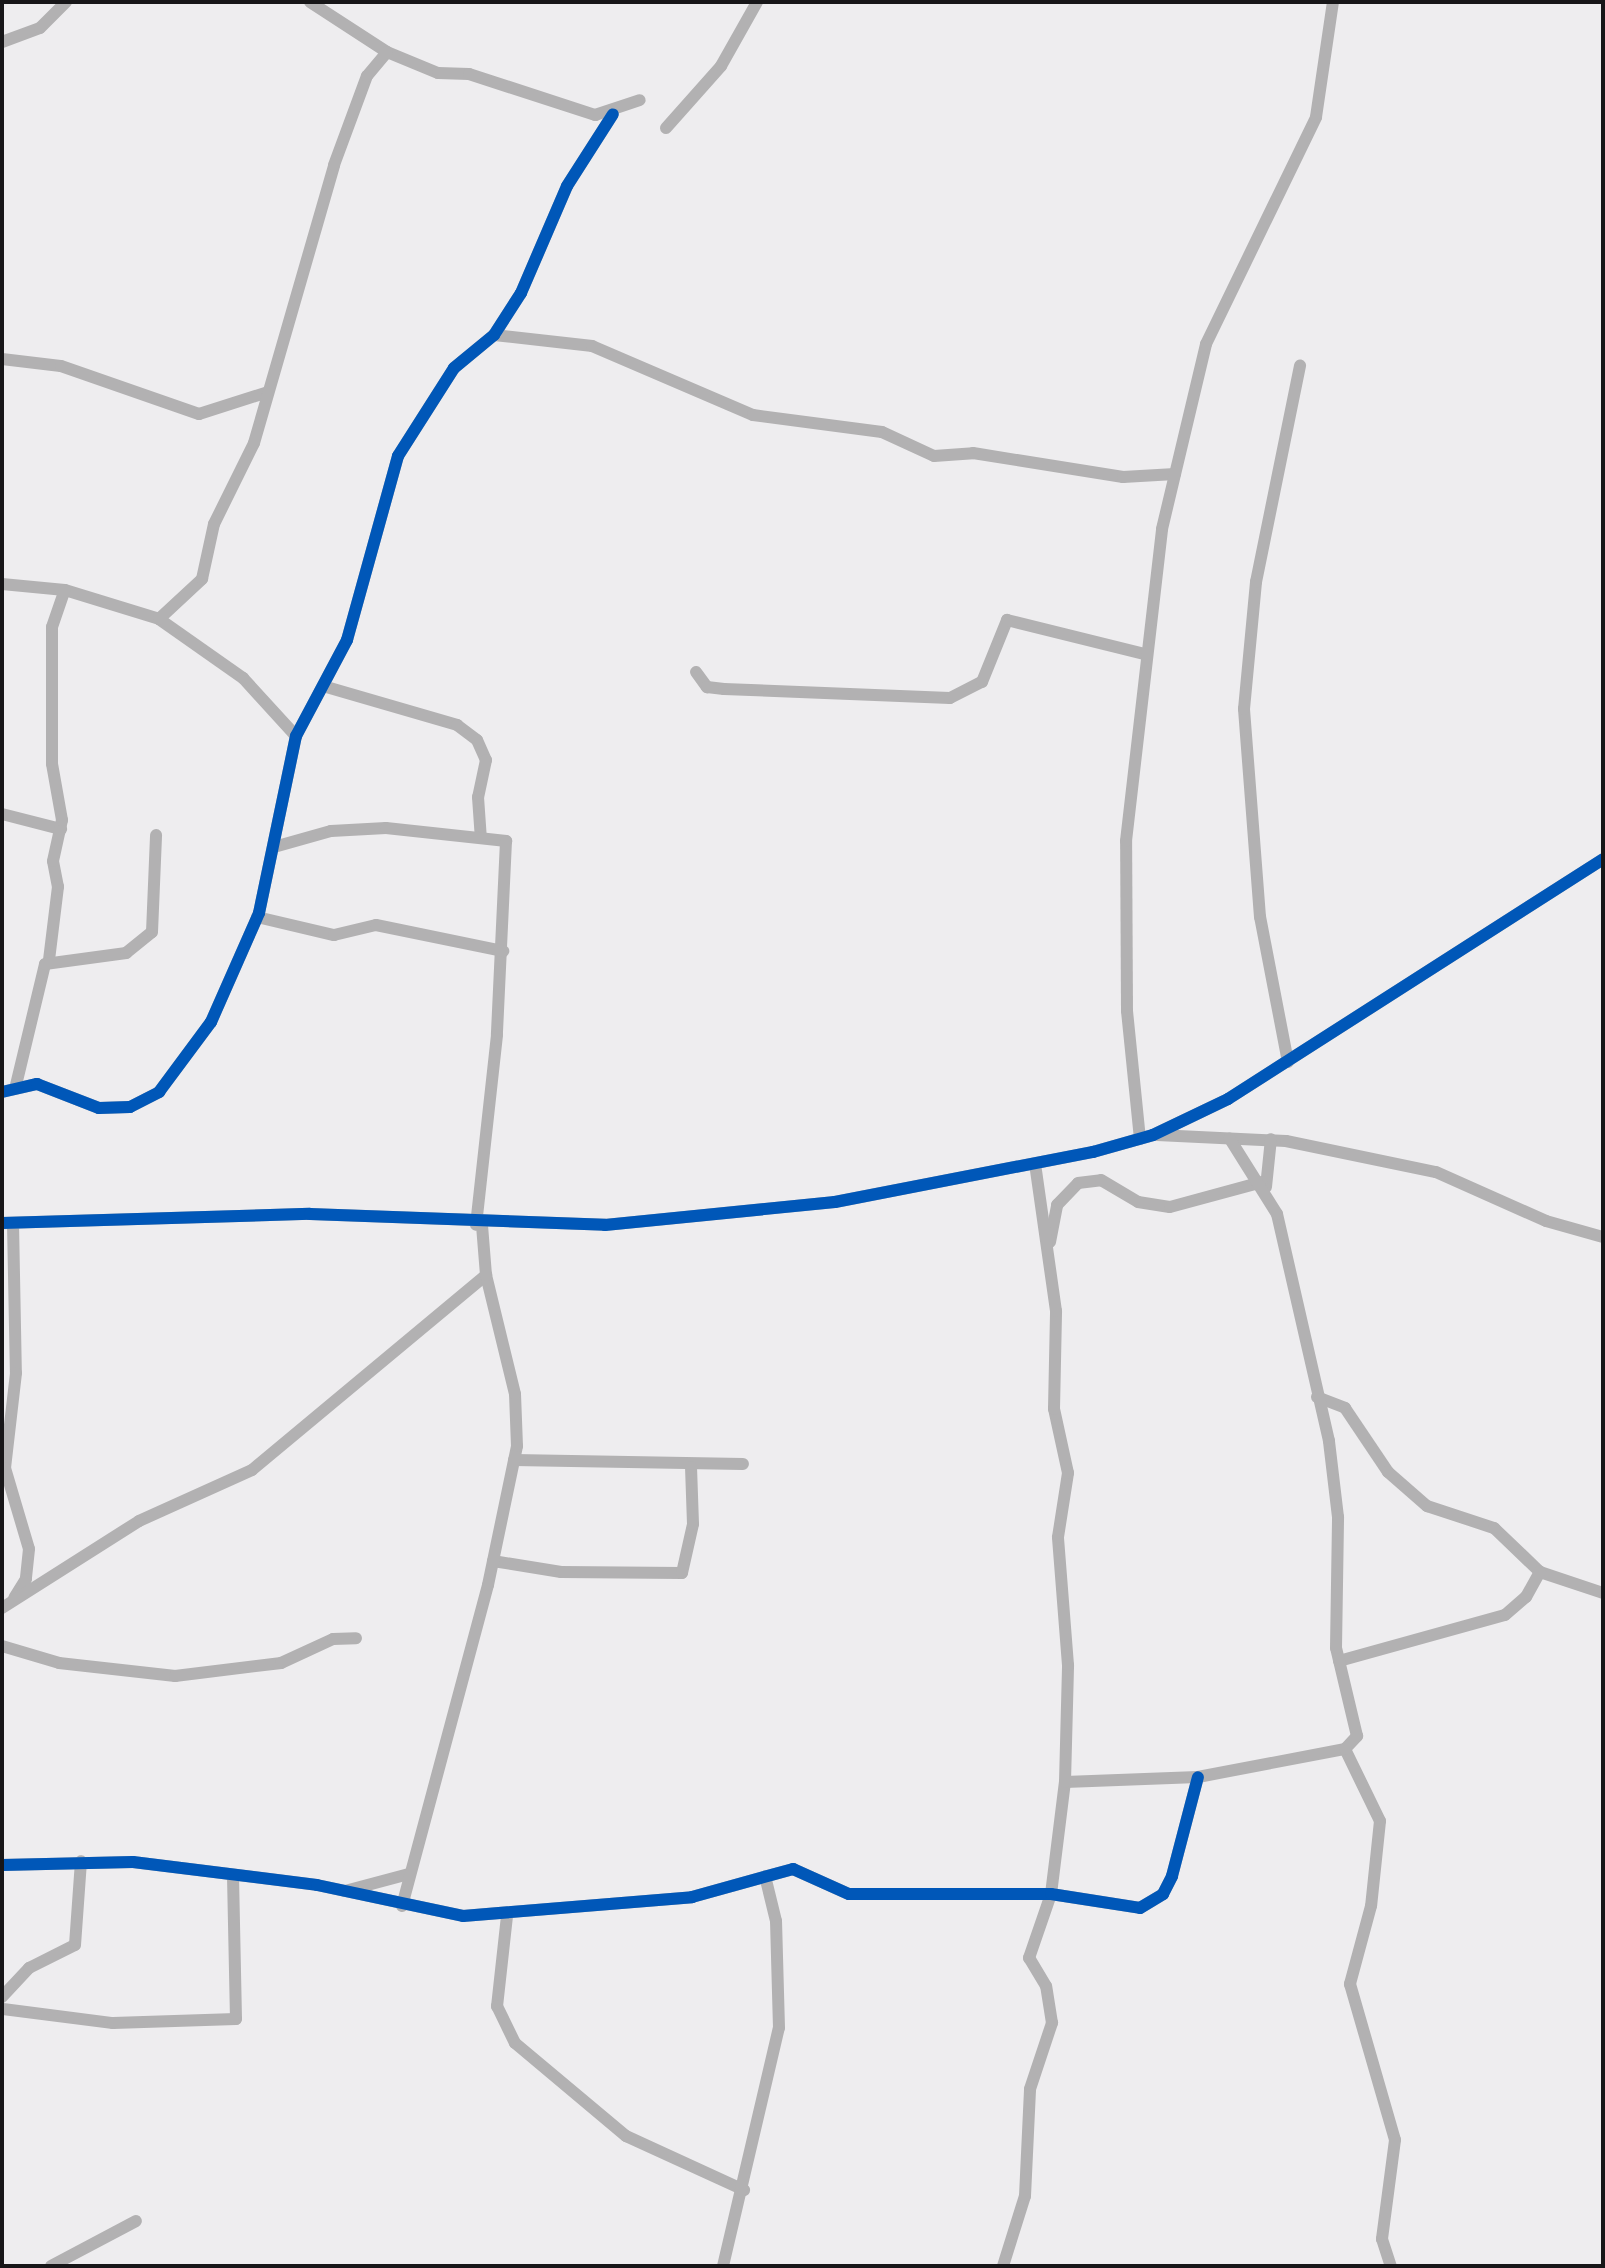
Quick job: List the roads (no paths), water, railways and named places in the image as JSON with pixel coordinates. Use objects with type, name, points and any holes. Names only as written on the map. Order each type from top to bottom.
[{"type":"street","points":[[2,42],[40,28],[66,2]]},
{"type":"street","points":[[310,2],[387,52],[438,73],[462,73],[595,115],[613,114],[640,100]]},
{"type":"street","points":[[666,128],[721,66],[757,2]]},
{"type":"street","points":[[1140,1139],[1124,931],[1144,654],[1175,474],[1206,344],[1316,117],[1333,2]]},
{"type":"street","points":[[159,619],[202,579],[214,524],[242,475],[334,165],[367,76],[387,52]]},
{"type":"street","points":[[2,1092],[16,1085],[48,1086],[109,1110],[159,1092],[221,1005],[257,917],[296,736],[347,640],[410,430],[454,368],[494,335],[526,284],[567,186],[613,114]]},
{"type":"street","points":[[494,335],[592,346],[753,415],[882,432],[934,456],[973,453],[1123,477],[1175,474]]},
{"type":"street","points":[[2,359],[61,366],[199,414],[268,392]]},
{"type":"street","points":[[1288,1062],[1260,917],[1244,709],[1256,582],[1300,365]]},
{"type":"street","points":[[2,584],[65,590],[159,619],[243,678],[296,736]]},
{"type":"street","points":[[16,1085],[37,979],[49,960],[61,829],[52,666],[54,618],[65,590]]},
{"type":"street","points":[[696,672],[707,687],[724,689],[950,698],[982,682],[1007,620],[1144,654]]},
{"type":"street","points":[[323,686],[457,725],[477,740],[486,760],[478,797],[481,836]]},
{"type":"street","points":[[2,814],[61,829]]},
{"type":"street","points":[[274,847],[338,831],[481,836],[507,844],[503,951],[479,1225],[486,1275],[515,1394],[514,1460],[493,1561],[402,1906]]},
{"type":"street","points":[[49,960],[114,955],[144,943],[155,921],[156,835]]},
{"type":"street","points":[[6,1606],[26,1579],[29,1549],[5,1468],[16,1373],[8,1223],[310,1214],[479,1225],[746,1215],[1035,1164],[1153,1135],[1288,1062],[1603,859]]},
{"type":"street","points":[[257,917],[334,935],[376,925],[503,951]]},
{"type":"street","points":[[1153,1135],[1271,1139],[1449,1175],[1546,1221],[1603,1237]]},
{"type":"street","points":[[1065,1782],[1198,1777],[1345,1749],[1357,1736],[1339,1661],[1338,1517],[1317,1397],[1264,1185],[1230,1139]]},
{"type":"street","points":[[1264,1185],[1271,1139]]},
{"type":"street","points":[[1003,2266],[1025,2196],[1030,2089],[1052,2023],[1046,1986],[1029,1958],[1051,1894],[1065,1782],[1068,1665],[1058,1537],[1068,1473],[1054,1409],[1057,1330],[1049,1245],[1035,1164]]},
{"type":"street","points":[[1049,1245],[1057,1205],[1078,1183],[1101,1180],[1138,1202],[1170,1207],[1264,1185]]},
{"type":"street","points":[[6,1606],[139,1521],[252,1470],[486,1275]]},
{"type":"street","points":[[1317,1397],[1345,1408],[1388,1472],[1427,1506],[1494,1528],[1540,1572],[1603,1593]]},
{"type":"street","points":[[514,1460],[691,1467],[743,1464]]},
{"type":"street","points":[[493,1561],[561,1572],[682,1573],[693,1524],[691,1467]]},
{"type":"street","points":[[1339,1661],[1505,1615],[1526,1597],[1540,1572]]},
{"type":"street","points":[[2,1646],[59,1663],[175,1676],[255,1669],[333,1639],[356,1638]]},
{"type":"street","points":[[1345,1749],[1380,1821],[1371,1906],[1350,1984],[1395,2140],[1382,2239],[1391,2266]]},
{"type":"street","points":[[2,1865],[81,1861],[233,1876],[345,1891],[402,1906],[507,1916],[692,1897],[802,1869],[864,1895],[1051,1894],[1152,1905],[1183,1850],[1198,1777]]},
{"type":"street","points":[[81,1861],[75,1945],[29,1968],[3,2003],[113,2023],[236,2019],[233,1876]]},
{"type":"street","points":[[345,1891],[409,1874]]},
{"type":"street","points":[[723,2266],[744,2190],[779,2028],[776,1921],[765,1876]]},
{"type":"street","points":[[507,1916],[497,2006],[515,2043],[626,2136],[744,2190]]},
{"type":"street","points":[[51,2266],[136,2221]]}]
